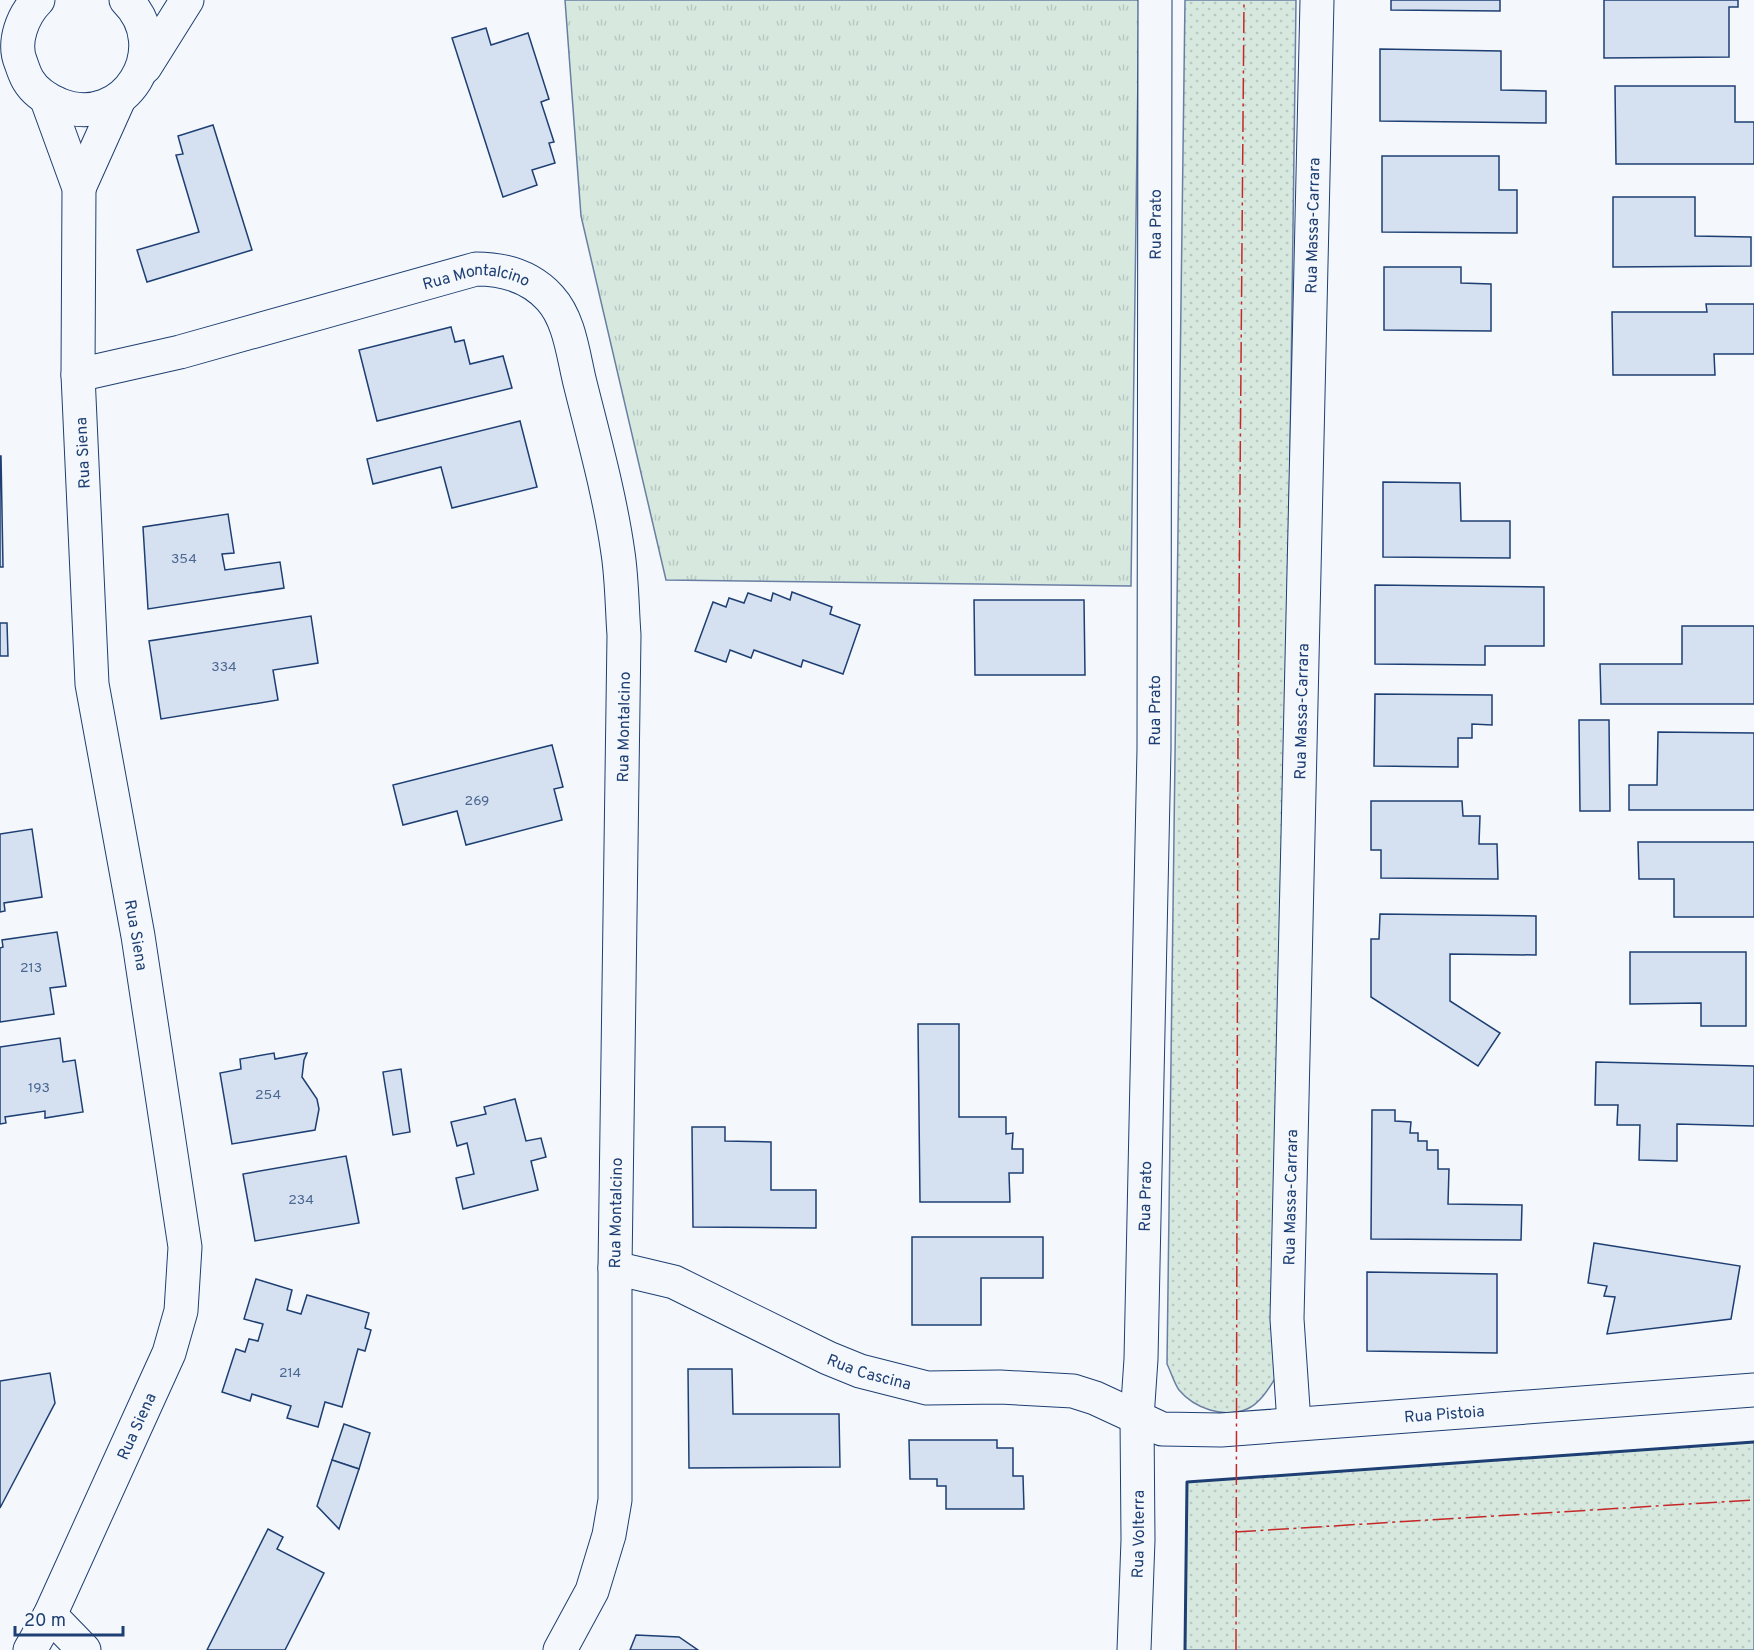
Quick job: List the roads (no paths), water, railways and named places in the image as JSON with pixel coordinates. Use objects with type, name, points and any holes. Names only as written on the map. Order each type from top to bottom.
[{"type":"street","points":[[9,37],[38,0]]},
{"type":"street","points":[[126,0],[135,9],[146,33],[146,58],[128,90]]},
{"type":"street","points":[[25,89],[71,109],[96,109],[128,90],[187,0]]},
{"type":"street","name":"Rua Prato","points":[[1137,1418],[1141,1359],[1154,749],[1155,0]]},
{"type":"street","name":"Rua Massa-Carrara","points":[[1294,1423],[1287,1319],[1317,0]]},
{"type":"street","name":"Rua Siena","points":[[9,37],[19,59],[25,89],[79,188]]},
{"type":"street","name":"Rua Siena","points":[[30,1650],[50,1615],[169,1353],[181,1311],[185,1247],[138,936],[92,684],[78,375],[79,188],[128,90]]},
{"type":"street","name":"Rua Montalcino","points":[[78,375],[180,352],[476,269],[511,272],[529,281],[550,297],[563,316],[597,449],[618,553],[624,635],[615,1268],[615,1500],[609,1534],[592,1591],[560,1650]]},
{"type":"street","name":"Rua Cascina","points":[[615,1268],[674,1282],[828,1358],[860,1371],[927,1388],[1000,1387],[1073,1391],[1095,1398],[1137,1418]]},
{"type":"street","name":"Rua Pistoia","points":[[1137,1418],[1162,1429],[1221,1430],[1754,1390]]},
{"type":"street","name":"Rua Volterra","points":[[1134,1650],[1138,1540],[1137,1418]]},
{"type":"street","points":[[50,1615],[84,1650]]}]
